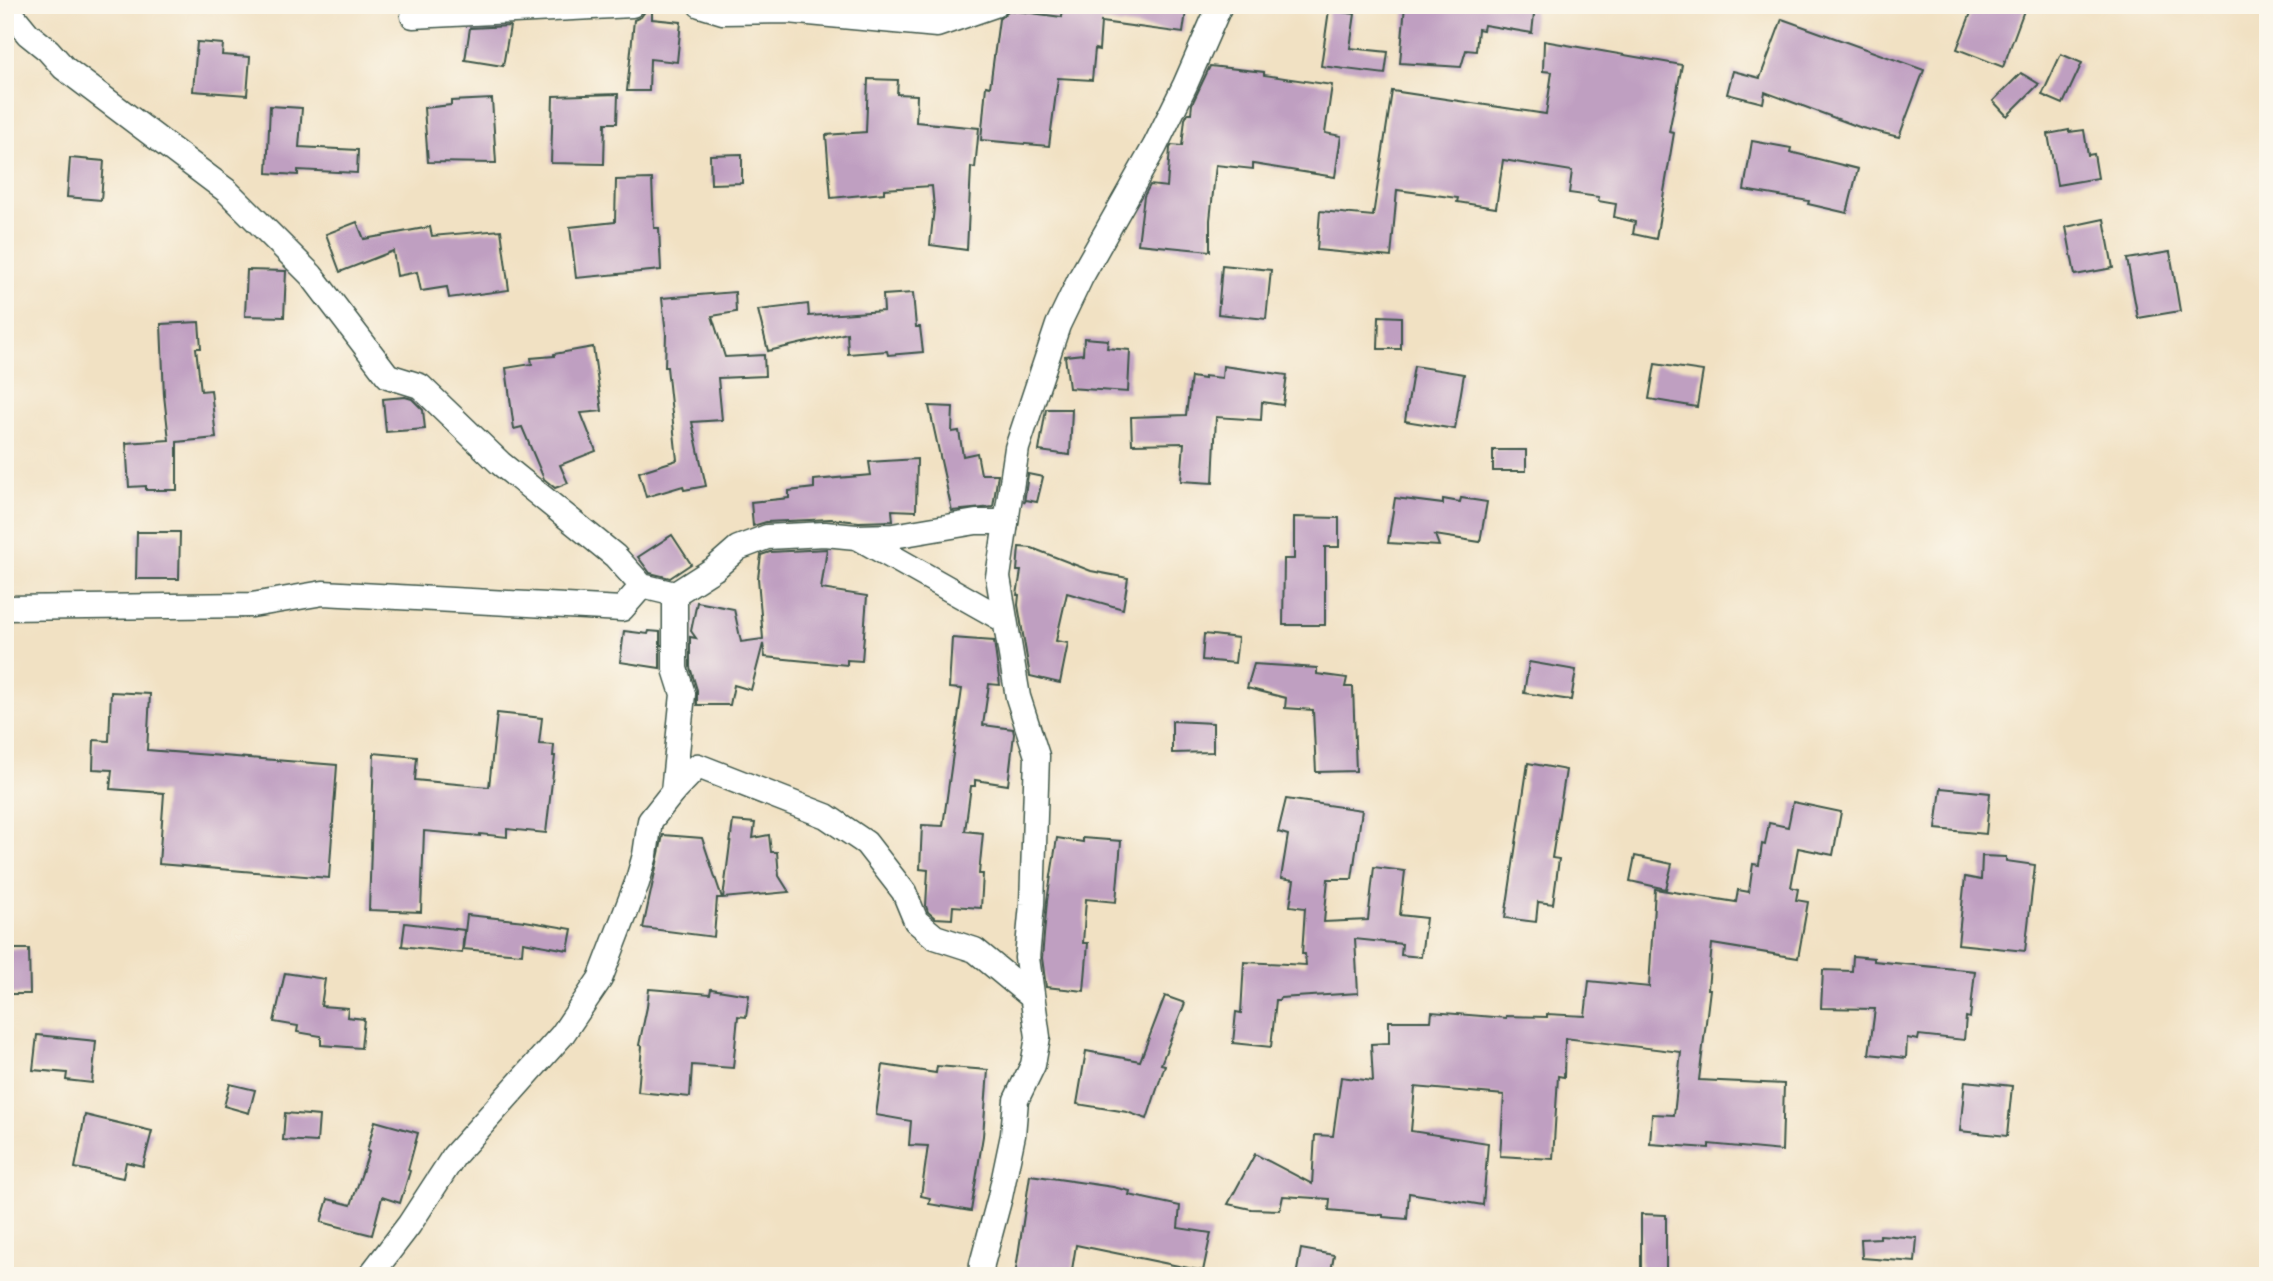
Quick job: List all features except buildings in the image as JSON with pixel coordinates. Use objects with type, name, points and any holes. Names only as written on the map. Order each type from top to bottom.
[{"type":"street","points":[[413,16],[632,5]]},
{"type":"street","points":[[700,5],[723,12],[788,12],[937,25],[995,5]]},
{"type":"street","points":[[981,1276],[1010,1148],[1016,1100],[1033,1065],[1038,1037],[1027,958],[1032,904],[1037,756],[1018,697],[998,576],[1017,449],[1058,325],[1081,277],[1155,146],[1220,5]]},
{"type":"street","points":[[5,6],[28,34],[48,50],[64,68],[227,191],[311,275],[388,376],[420,386],[500,463],[615,556],[642,586],[675,594],[714,569],[738,548],[767,537],[825,534],[893,536],[976,522],[1006,522]]},
{"type":"street","points":[[856,537],[1004,620]]},
{"type":"street","points":[[5,608],[252,605],[323,593],[622,609],[642,586]]},
{"type":"street","points":[[675,594],[675,669],[698,766]]},
{"type":"street","points":[[673,792],[683,694]]},
{"type":"street","points":[[698,766],[826,816],[866,843],[904,892],[916,921],[935,937],[975,950],[1032,997]]},
{"type":"street","points":[[370,1276],[409,1225],[454,1156],[562,1035],[600,979],[637,883],[650,821],[698,766]]}]
